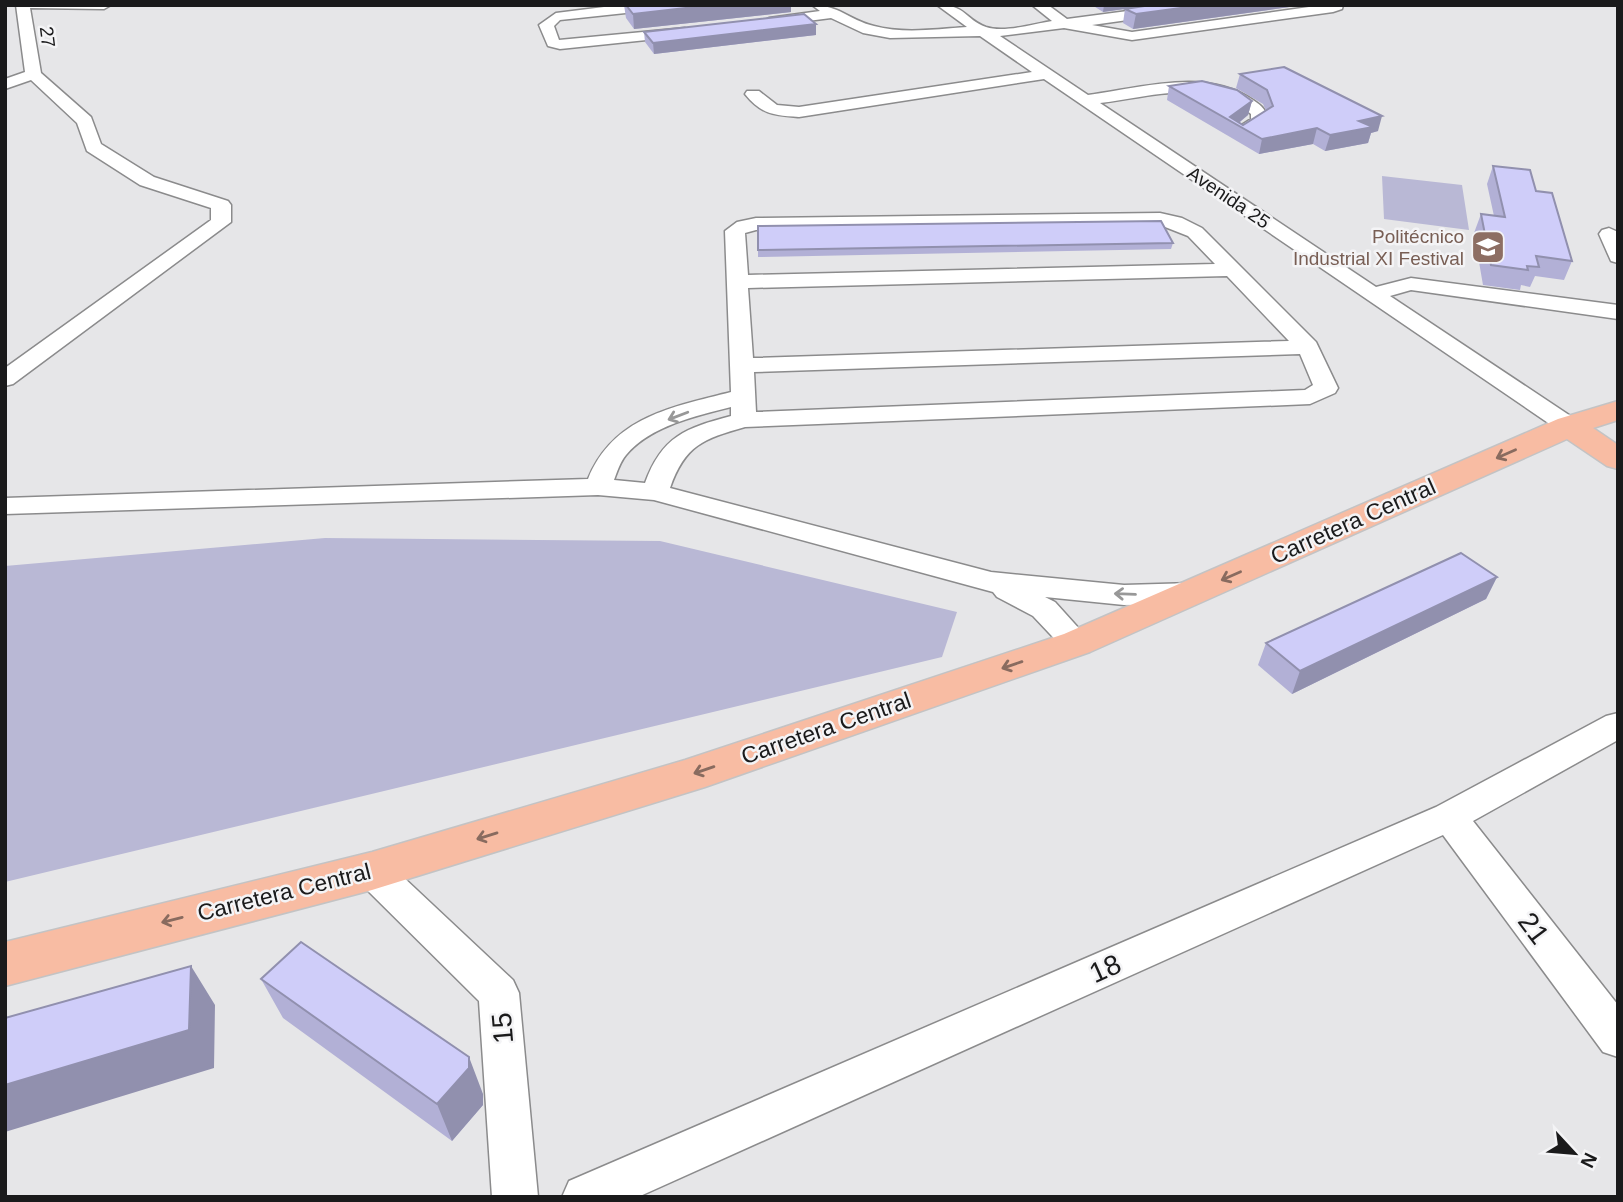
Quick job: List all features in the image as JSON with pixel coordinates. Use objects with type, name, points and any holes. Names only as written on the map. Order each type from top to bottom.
[{"type":"main road","name":"Carretera Central","points":[[5,964],[372,871],[690,775],[1077,643],[1569,426],[1618,410]]},
{"type":"main road","name":"Avenida 25","points":[[1569,426],[1618,459]]},
{"type":"street","points":[[5,18],[27,8],[104,5]]},
{"type":"street","points":[[663,5],[567,15],[556,17],[546,25],[553,43],[560,45],[695,31]]},
{"type":"street","name":"Avenida 25","points":[[944,5],[1569,426]]},
{"type":"street","points":[[1039,5],[1064,24],[1132,36],[1333,8],[1337,6],[1335,5]]},
{"type":"street","points":[[748,25],[825,9],[871,31],[894,36],[981,30],[1005,32],[1206,5]]},
{"type":"street","name":"27","points":[[27,8],[33,74]]},
{"type":"street","points":[[5,85],[33,74],[85,121],[93,148],[147,181],[221,205],[220,222],[5,379]]},
{"type":"street","points":[[753,94],[772,110],[799,112],[1047,74]]},
{"type":"street","points":[[1085,100],[1209,87],[1227,92],[1251,105],[1259,113],[1259,121],[1238,133]]},
{"type":"street","points":[[598,487],[613,453],[630,437],[698,408],[744,408],[1310,397],[1326,388],[1308,347],[1195,232],[1175,222],[1160,219],[756,224],[744,226],[735,232],[744,408]]},
{"type":"street","points":[[1609,234],[1618,257]]},
{"type":"street","points":[[738,282],[1232,270]]},
{"type":"street","points":[[1373,294],[1411,284],[1618,313]]},
{"type":"street","points":[[742,365],[1308,347]]},
{"type":"street","points":[[655,492],[664,464],[677,445],[744,408]]},
{"type":"street","points":[[5,506],[598,487],[655,492],[991,582],[1124,595],[1193,593]]},
{"type":"street","points":[[991,582],[1044,608],[1077,643]]},
{"type":"street","name":"18","points":[[584,1197],[1450,817],[1615,731]]},
{"type":"street","name":"21","points":[[1450,817],[1618,1038]]},
{"type":"street","name":"15","points":[[372,871],[499,993],[515,1197]]},
{"type":"shaded area","points":[[1382,176],[1462,185],[1469,230],[1384,219]]},
{"type":"shaded area","points":[[325,538],[660,541],[957,612],[942,657],[5,882],[5,566]]},
{"type":"building","points":[[626,5],[712,5],[633,14]]},
{"type":"building","points":[[1151,5],[1203,5],[1136,14],[1125,9]]},
{"type":"building","points":[[804,14],[816,24],[653,43],[644,32]]},
{"type":"building","points":[[1284,67],[1382,116],[1359,121],[1373,127],[1330,135],[1317,128],[1262,139],[1169,86],[1202,81],[1237,90],[1252,101],[1230,117],[1243,125],[1273,106],[1267,90],[1240,74]]},
{"type":"building","points":[[1493,166],[1530,170],[1536,191],[1552,193],[1572,261],[1536,256],[1539,267],[1527,266],[1528,270],[1491,265],[1481,214],[1505,217]]},
{"type":"building","points":[[1161,221],[1173,243],[758,250],[758,226]]},
{"type":"building","points":[[1461,553],[1497,577],[1300,671],[1266,643]]},
{"type":"building","points":[[301,942],[469,1057],[469,1068],[437,1104],[261,979]]},
{"type":"building","points":[[191,966],[189,1030],[5,1085],[5,1018]]},
{"type":"place","name":"Politécnico Industrial XI Festival","points":[[1488,247]]}]
